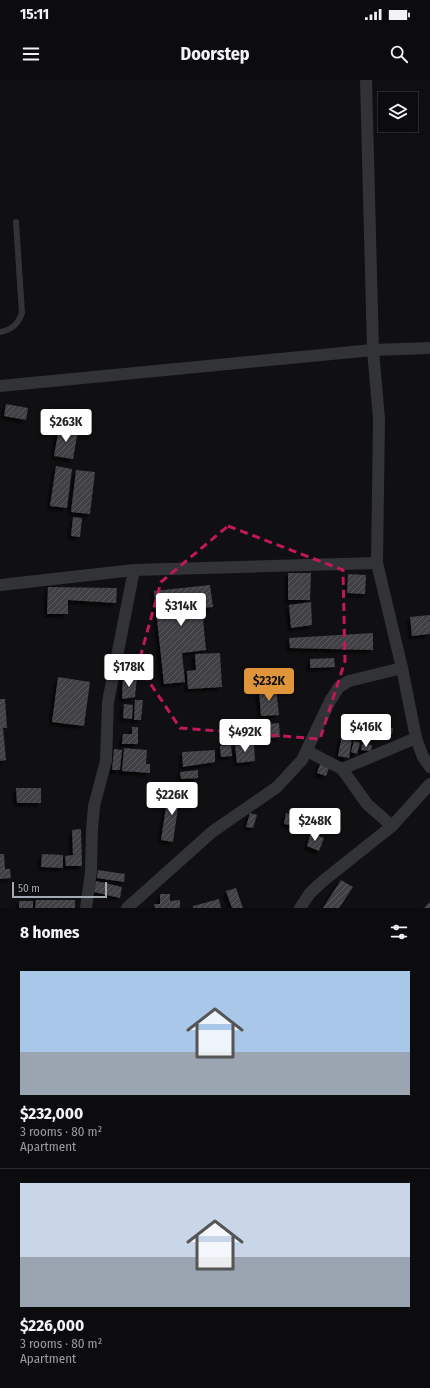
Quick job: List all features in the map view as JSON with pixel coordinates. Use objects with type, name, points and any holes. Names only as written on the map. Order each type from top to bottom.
[{"type":"street","points":[[366,80],[373,350],[379,419],[377,563],[402,668],[416,738],[423,757],[430,767]]},
{"type":"street","points":[[0,386],[373,350],[430,348]]},
{"type":"street","points":[[0,585],[134,570],[377,563]]},
{"type":"street","points":[[86,908],[92,872],[92,829],[94,806],[106,761],[108,702],[134,570]]},
{"type":"street","points":[[127,908],[212,832],[277,787],[302,760],[330,701],[339,687],[349,681],[402,668]]},
{"type":"street","points":[[342,769],[416,738]]},
{"type":"street","points":[[307,751],[342,769],[367,804],[392,826]]},
{"type":"street","points":[[300,908],[310,893],[323,881],[392,826],[430,784]]},
{"type":"lane","points":[[0,332],[11,329],[16,324],[22,313],[16,222]]},
{"type":"highlighted area","points":[[228,526],[343,570],[345,661],[320,739],[180,728],[138,665],[161,582]]},
{"type":"building","points":[[6,404],[28,408],[26,420],[4,416]]},
{"type":"building","points":[[59,428],[78,430],[73,459],[54,456]]},
{"type":"building","points":[[56,466],[72,469],[67,508],[50,506]]},
{"type":"building","points":[[76,470],[95,472],[90,514],[71,512]]},
{"type":"building","points":[[73,517],[82,518],[80,537],[71,536]]},
{"type":"building","points":[[288,573],[311,573],[310,600],[288,600]]},
{"type":"building","points":[[348,574],[366,575],[365,594],[347,593]]},
{"type":"building","points":[[210,585],[213,607],[202,608],[206,650],[182,653],[185,682],[164,684],[154,591]]},
{"type":"building","points":[[48,587],[117,588],[116,603],[68,600],[68,614],[47,614]]},
{"type":"building","points":[[311,602],[312,625],[291,628],[289,605]]},
{"type":"building","points":[[430,615],[430,634],[412,636],[410,617]]},
{"type":"building","points":[[373,633],[373,650],[290,648],[289,638]]},
{"type":"building","points":[[220,653],[222,687],[188,689],[187,671],[196,670],[195,654]]},
{"type":"building","points":[[334,658],[335,667],[310,668],[310,659]]},
{"type":"building","points":[[139,661],[139,671],[122,672],[122,662]]},
{"type":"building","points":[[58,677],[90,682],[84,726],[52,722]]},
{"type":"building","points":[[137,677],[135,697],[122,699],[123,678]]},
{"type":"building","points":[[276,688],[279,715],[261,716],[259,690]]},
{"type":"building","points":[[0,699],[5,699],[7,728],[3,728],[6,760],[0,761]]},
{"type":"building","points":[[135,700],[143,700],[141,720],[134,720]]},
{"type":"building","points":[[124,704],[133,705],[132,719],[123,718]]},
{"type":"building","points":[[279,723],[280,737],[257,739],[256,725]]},
{"type":"building","points":[[132,727],[138,727],[138,744],[122,744],[123,734],[132,734]]},
{"type":"building","points":[[380,727],[393,728],[392,734],[379,733]]},
{"type":"building","points":[[342,736],[352,737],[349,758],[338,756]]},
{"type":"building","points":[[354,741],[360,743],[357,754],[351,752]]},
{"type":"building","points":[[254,744],[255,761],[237,763],[235,745]]},
{"type":"building","points":[[362,744],[372,745],[371,751],[361,750]]},
{"type":"building","points":[[231,745],[232,756],[221,757],[220,746]]},
{"type":"building","points":[[124,748],[147,750],[146,764],[150,764],[150,773],[122,771]]},
{"type":"building","points":[[114,749],[122,750],[120,770],[112,770]]},
{"type":"building","points":[[215,750],[215,762],[183,767],[182,752]]},
{"type":"building","points":[[321,762],[330,765],[326,776],[317,773]]},
{"type":"building","points":[[198,770],[198,778],[181,779],[180,772]]},
{"type":"building","points":[[16,788],[41,788],[41,803],[17,803]]},
{"type":"building","points":[[168,794],[185,796],[183,808],[178,807],[173,842],[161,840]]},
{"type":"building","points":[[250,813],[257,815],[253,828],[246,827]]},
{"type":"building","points":[[286,813],[299,816],[297,826],[284,824]]},
{"type":"building","points":[[81,829],[82,866],[66,866],[65,856],[73,855],[72,830]]},
{"type":"building","points":[[311,833],[324,838],[319,851],[307,846]]},
{"type":"building","points":[[0,854],[4,854],[5,869],[10,869],[11,878],[0,879]]},
{"type":"building","points":[[42,854],[63,855],[63,868],[41,867]]},
{"type":"building","points":[[98,870],[125,874],[124,882],[97,878]]},
{"type":"building","points":[[341,880],[353,887],[339,908],[323,908]]},
{"type":"building","points":[[96,881],[122,887],[120,898],[94,892]]},
{"type":"building","points":[[236,888],[243,908],[232,908],[226,891]]},
{"type":"building","points":[[160,894],[170,894],[170,901],[180,900],[180,908],[155,908],[154,904],[160,904]]},
{"type":"building","points":[[219,899],[221,908],[193,908],[193,906]]},
{"type":"building","points":[[36,900],[75,900],[75,908],[35,908]]},
{"type":"building","points":[[19,901],[33,901],[33,908],[19,908]]},
{"type":"building","points":[[430,902],[430,908],[424,908]]}]
